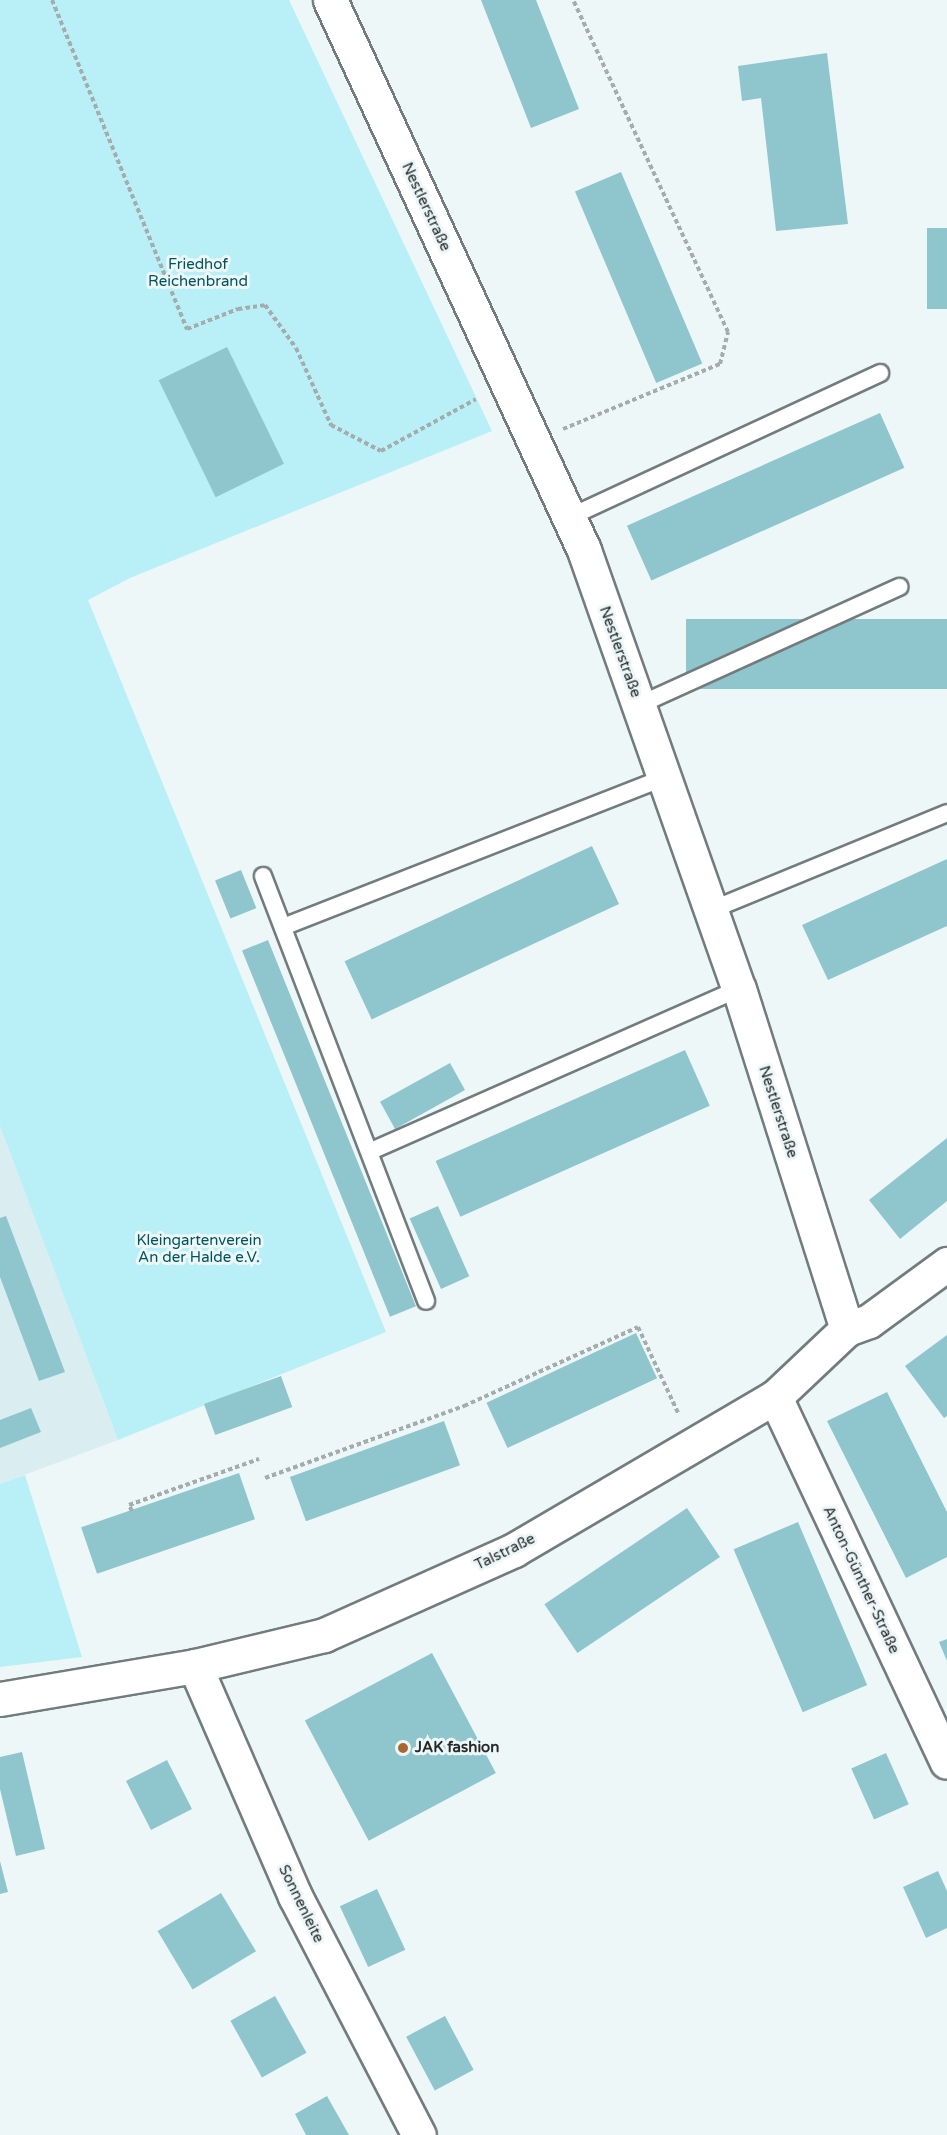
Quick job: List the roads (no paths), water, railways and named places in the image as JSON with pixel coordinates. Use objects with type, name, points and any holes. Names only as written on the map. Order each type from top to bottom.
[{"type":"street","name":"Nestlerstraße","points":[[330,0],[570,517],[666,777],[739,989],[847,1329]]},
{"type":"street","name":"Talstraße","points":[[0,1699],[195,1666],[334,1630],[514,1550],[775,1397],[847,1329],[869,1321],[947,1264]]},
{"type":"street","name":"Anton-Günther-Straße","points":[[775,1397],[947,1762]]},
{"type":"street","name":"Sonnenleite","points":[[195,1666],[295,1896],[419,2135]]},
{"type":"lane","points":[[570,517],[880,373]]},
{"type":"lane","points":[[639,705],[900,587]]},
{"type":"lane","points":[[283,927],[666,777]]},
{"type":"lane","points":[[711,910],[947,813]]},
{"type":"lane","points":[[263,876],[371,1151],[426,1301]]},
{"type":"lane","points":[[371,1151],[739,989]]},
{"type":"place","name":"JAK fashion","points":[[403,1748]]},
{"type":"park label","name":"Friedhof Reichenbrand","points":[[198,272]]},
{"type":"park label","name":"Kleingartenverein An der Halde e.V.","points":[[199,1248]]}]
